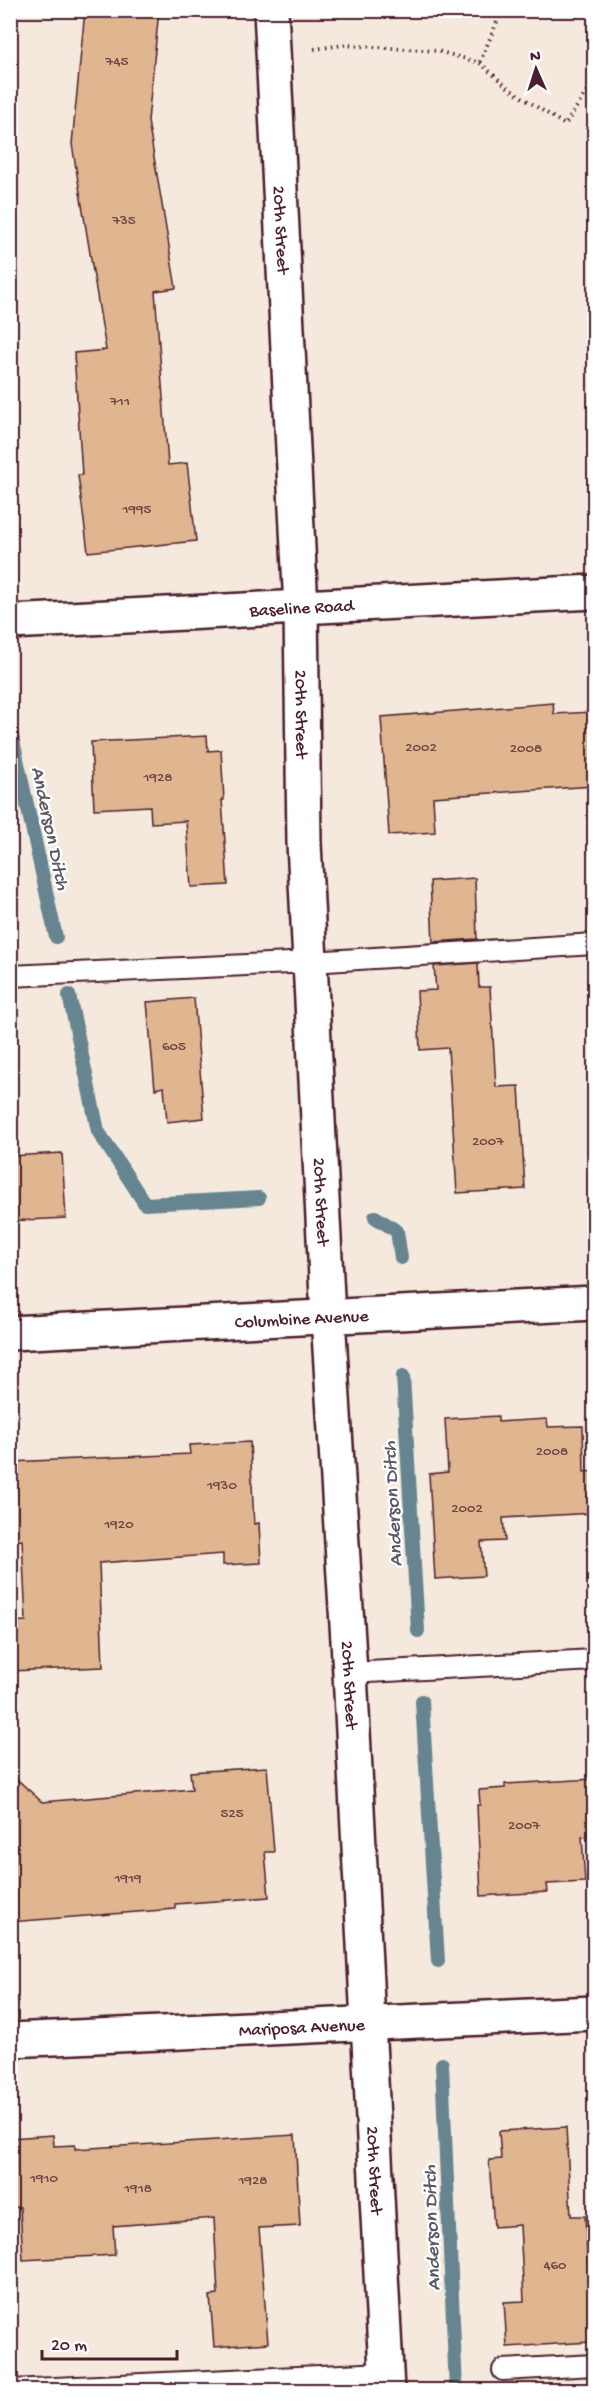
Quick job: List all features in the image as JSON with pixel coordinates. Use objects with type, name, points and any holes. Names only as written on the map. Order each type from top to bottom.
[{"type":"street","name":"20th Street","points":[[271,10],[301,608],[304,843],[327,1317],[350,1673],[386,2382]]},
{"type":"street","name":"Baseline Road","points":[[10,622],[594,592]]},
{"type":"street","name":"Columbine Avenue","points":[[10,1333],[594,1304]]},
{"type":"street","name":"Mariposa Avenue","points":[[10,2040],[594,2013]]},
{"type":"lane","points":[[10,976],[311,962],[594,944]]},
{"type":"lane","points":[[350,1673],[594,1660]]},
{"type":"lane","points":[[503,2370],[594,2365]]},
{"type":"lane","points":[[10,2390],[386,2382]]},
{"type":"path","points":[[480,63],[502,10]]},
{"type":"path","points":[[313,49],[344,45],[438,51],[480,63],[511,90],[565,124],[591,85],[594,87]]},
{"type":"building","points":[[85,10],[159,10],[148,121],[176,288],[155,291],[168,465],[187,463],[196,541],[88,552],[78,475],[82,475],[74,353],[106,350],[72,144]]},
{"type":"building","points":[[553,703],[554,714],[594,712],[594,786],[433,797],[435,832],[389,835],[381,717]]},
{"type":"building","points":[[207,736],[208,751],[221,750],[228,885],[191,887],[186,821],[151,823],[150,806],[94,809],[91,742]]},
{"type":"building","points":[[475,878],[477,939],[433,942],[430,881]]},
{"type":"building","points":[[478,963],[479,987],[490,987],[496,1087],[519,1086],[525,1189],[457,1193],[448,1048],[420,1050],[417,991],[436,990],[434,966]]},
{"type":"building","points":[[194,998],[204,1118],[167,1122],[164,1087],[155,1089],[147,1002]]},
{"type":"building","points":[[62,1153],[66,1218],[10,1221],[10,1156]]},
{"type":"building","points":[[498,1416],[498,1422],[547,1419],[548,1427],[583,1426],[584,1472],[594,1471],[594,1513],[503,1518],[505,1541],[481,1542],[484,1576],[435,1579],[429,1474],[448,1472],[445,1419]]},
{"type":"building","points":[[250,1442],[254,1524],[259,1523],[261,1563],[223,1565],[223,1554],[99,1563],[103,1667],[10,1671],[10,1622],[26,1621],[22,1540],[10,1541],[10,1462],[190,1454],[189,1445]]},
{"type":"building","points":[[267,1767],[274,1852],[265,1852],[269,1897],[175,1904],[175,1909],[10,1922],[10,1773],[42,1802],[192,1789],[190,1772]]},
{"type":"building","points":[[594,1779],[594,1836],[582,1837],[585,1882],[547,1884],[548,1892],[481,1896],[477,1805],[480,1805],[479,1790],[505,1788],[505,1784]]},
{"type":"building","points":[[566,2127],[571,2216],[585,2216],[592,2342],[507,2347],[504,2302],[524,2301],[520,2225],[494,2227],[489,2160],[501,2159],[499,2131]]},
{"type":"building","points":[[53,2135],[54,2146],[75,2145],[75,2149],[295,2135],[300,2226],[259,2228],[268,2343],[214,2347],[210,2296],[218,2295],[214,2218],[113,2226],[115,2255],[23,2260],[20,2207],[10,2208],[10,2138]]},
{"type":"waterway","name":"Anderson Ditch","points":[[10,727],[56,937]]},
{"type":"waterway","name":"Anderson Ditch","points":[[69,995],[98,1131],[145,1204],[259,1198]]},
{"type":"waterway","name":"Anderson Ditch","points":[[375,1217],[397,1231],[401,1258]]},
{"type":"waterway","name":"Anderson Ditch","points":[[403,1376],[418,1631]]},
{"type":"waterway","name":"Anderson Ditch","points":[[422,1701],[438,1961]]},
{"type":"waterway","name":"Anderson Ditch","points":[[442,2064],[456,2390]]}]
